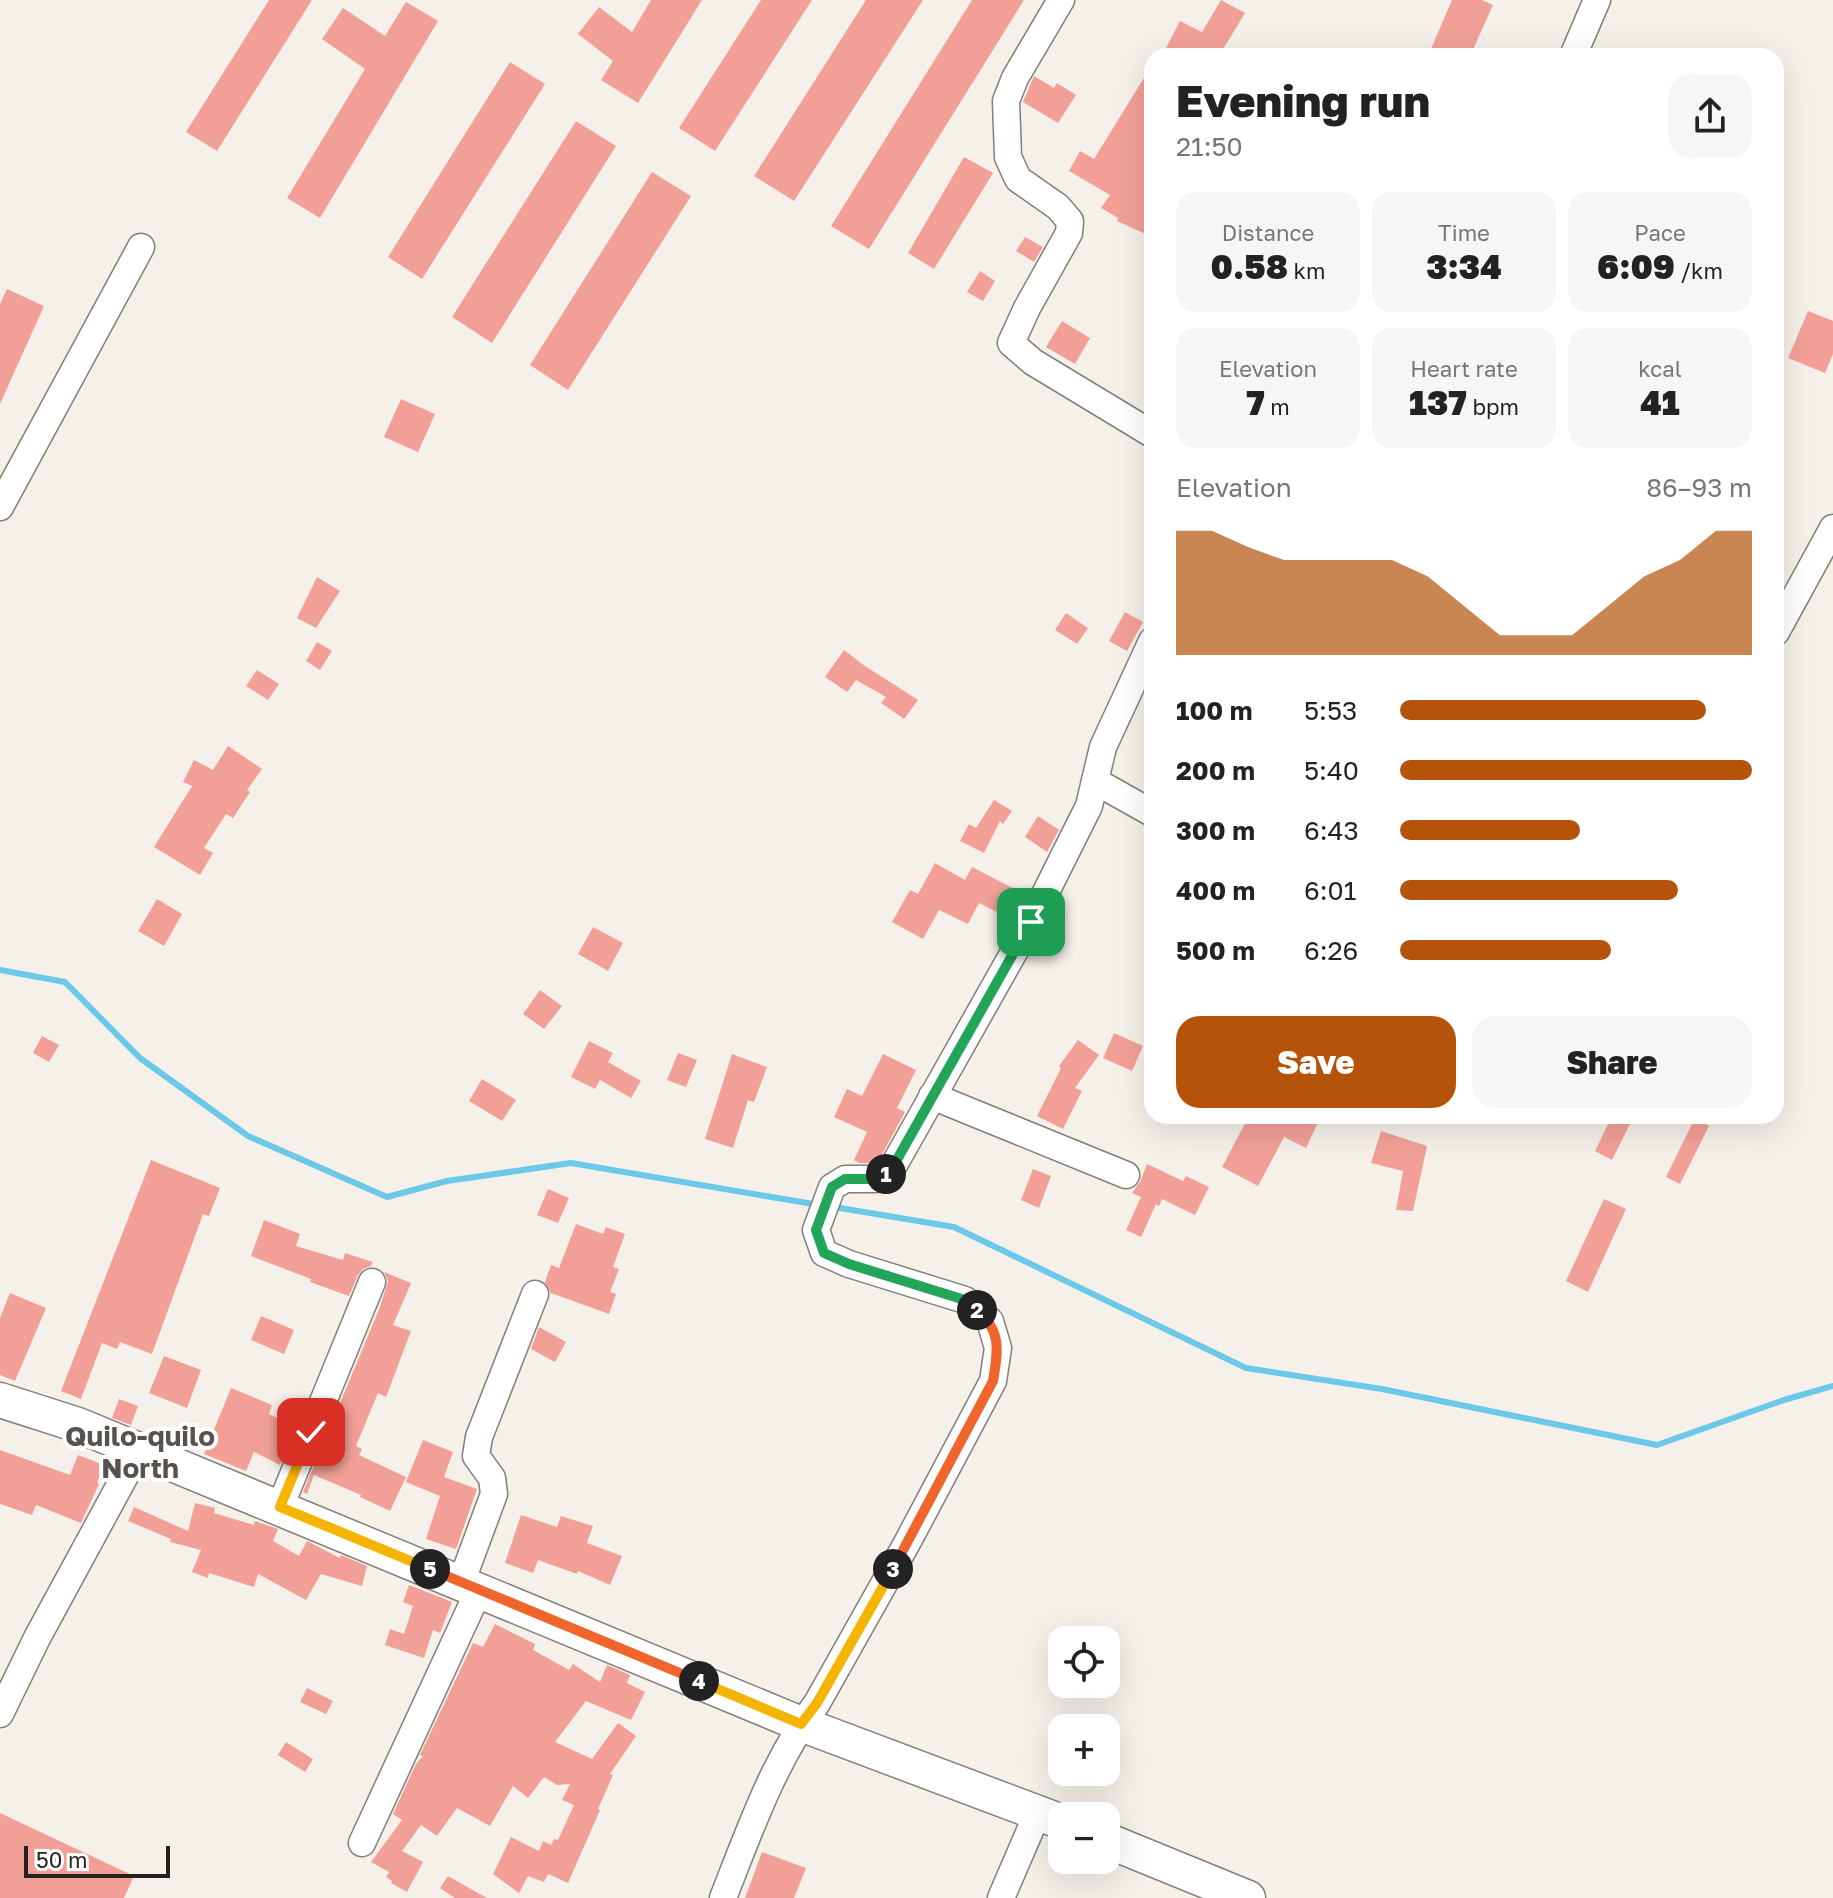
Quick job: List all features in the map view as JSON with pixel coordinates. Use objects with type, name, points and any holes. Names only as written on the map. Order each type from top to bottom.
[{"type":"main road","points":[[0,1400],[78,1425],[801,1724],[1048,1816]]},
{"type":"main road","points":[[1120,1846],[1248,1898]]},
{"type":"street","points":[[1061,0],[1015,78],[1006,101],[1008,157],[1018,179],[1058,207],[1070,221],[1069,233],[1011,343],[1033,362],[1144,429]]},
{"type":"street","points":[[1576,48],[1597,0]]},
{"type":"street","points":[[0,507],[141,247]]},
{"type":"street","points":[[1784,617],[1833,528]]},
{"type":"street","points":[[723,1898],[756,1813],[801,1724],[817,1703],[900,1557],[993,1381],[998,1348],[990,1321],[965,1300],[849,1264],[824,1253],[816,1230],[832,1187],[845,1179],[875,1179],[890,1172],[1031,922],[1089,806],[1103,747],[1144,658]]},
{"type":"street","points":[[1095,781],[1144,809]]},
{"type":"street","points":[[932,1096],[1126,1175]]},
{"type":"street","points":[[280,1507],[372,1282]]},
{"type":"street","points":[[362,1843],[470,1586],[494,1494],[492,1478],[476,1456],[479,1437],[535,1294]]},
{"type":"street","points":[[0,1714],[37,1638],[139,1450]]},
{"type":"street","points":[[1001,1898],[1048,1820]]},
{"type":"building","points":[[269,0],[312,0],[217,151],[186,132]]},
{"type":"building","points":[[651,0],[702,0],[638,103],[601,80],[613,61],[578,34],[599,7],[632,32]]},
{"type":"building","points":[[761,0],[812,0],[715,151],[679,128]]},
{"type":"building","points":[[866,0],[923,0],[794,201],[754,176]]},
{"type":"building","points":[[972,0],[1024,0],[869,249],[831,226]]},
{"type":"building","points":[[1221,0],[1245,13],[1224,48],[1166,48],[1180,21],[1202,32]]},
{"type":"building","points":[[1452,0],[1482,0],[1493,5],[1474,48],[1431,48]]},
{"type":"building","points":[[406,2],[438,21],[320,218],[287,198],[365,69],[322,39],[343,8],[385,36]]},
{"type":"building","points":[[510,62],[545,84],[422,279],[388,257]]},
{"type":"building","points":[[1034,76],[1054,88],[1057,83],[1076,95],[1058,123],[1023,102]]},
{"type":"building","points":[[1144,78],[1144,233],[1117,221],[1118,218],[1101,208],[1110,195],[1069,171],[1080,151],[1094,159]]},
{"type":"building","points":[[576,121],[616,146],[492,343],[452,317]]},
{"type":"building","points":[[964,157],[993,173],[934,269],[908,253]]},
{"type":"building","points":[[652,172],[691,196],[568,390],[530,365]]},
{"type":"building","points":[[1025,237],[1043,247],[1034,262],[1016,251]]},
{"type":"building","points":[[980,271],[995,281],[983,301],[967,292]]},
{"type":"building","points":[[7,289],[44,306],[0,404],[0,304]]},
{"type":"building","points":[[1808,311],[1833,321],[1833,354],[1825,373],[1788,358]]},
{"type":"building","points":[[1062,321],[1090,338],[1075,364],[1046,347]]},
{"type":"building","points":[[401,399],[435,414],[418,452],[384,437]]},
{"type":"building","points":[[317,577],[340,591],[316,628],[297,618]]},
{"type":"building","points":[[1125,612],[1143,622],[1127,651],[1109,641]]},
{"type":"building","points":[[1066,613],[1088,628],[1077,644],[1055,630]]},
{"type":"building","points":[[317,642],[332,651],[320,670],[306,661]]},
{"type":"building","points":[[844,650],[918,700],[904,719],[881,703],[886,697],[856,680],[847,692],[825,677]]},
{"type":"building","points":[[257,670],[279,684],[268,700],[246,686]]},
{"type":"building","points":[[228,746],[262,769],[233,818],[226,814],[204,848],[213,853],[200,875],[154,847],[192,786],[183,782],[194,760],[213,770]]},
{"type":"building","points":[[994,800],[1012,811],[1003,824],[1000,821],[984,853],[960,841],[969,824],[976,828]]},
{"type":"building","points":[[1038,816],[1059,830],[1047,852],[1025,837]]},
{"type":"building","points":[[935,863],[965,880],[972,867],[1026,895],[1013,920],[979,903],[968,924],[939,910],[923,939],[892,922],[910,890],[918,894]]},
{"type":"building","points":[[157,899],[182,914],[164,946],[138,931]]},
{"type":"building","points":[[593,927],[623,943],[608,971],[578,954]]},
{"type":"building","points":[[540,990],[562,1006],[544,1029],[523,1014]]},
{"type":"building","points":[[1114,1033],[1143,1046],[1132,1071],[1103,1058]]},
{"type":"building","points":[[42,1036],[59,1045],[49,1062],[33,1053]]},
{"type":"building","points":[[1078,1040],[1099,1055],[1075,1088],[1082,1091],[1063,1129],[1037,1116],[1061,1068],[1059,1066]]},
{"type":"building","points":[[589,1041],[613,1053],[608,1062],[641,1081],[631,1098],[600,1080],[595,1089],[571,1077]]},
{"type":"building","points":[[678,1053],[697,1060],[686,1087],[667,1080]]},
{"type":"building","points":[[732,1054],[767,1067],[754,1102],[748,1100],[733,1148],[705,1139]]},
{"type":"building","points":[[883,1054],[916,1070],[897,1108],[905,1112],[879,1160],[859,1163],[854,1160],[867,1132],[834,1117],[847,1089],[862,1096]]},
{"type":"building","points":[[482,1079],[516,1100],[502,1121],[469,1101]]},
{"type":"building","points":[[1245,1124],[1317,1124],[1306,1148],[1284,1137],[1258,1186],[1222,1167]]},
{"type":"building","points":[[1608,1124],[1630,1124],[1612,1160],[1595,1151]]},
{"type":"building","points":[[1692,1124],[1709,1126],[1680,1184],[1666,1177]]},
{"type":"building","points":[[1381,1131],[1427,1146],[1413,1211],[1396,1210],[1403,1171],[1371,1163]]},
{"type":"building","points":[[151,1160],[220,1188],[209,1216],[203,1214],[152,1354],[120,1342],[117,1349],[102,1343],[81,1399],[61,1391]]},
{"type":"building","points":[[1147,1164],[1183,1181],[1186,1176],[1209,1187],[1195,1215],[1162,1199],[1159,1206],[1156,1204],[1141,1237],[1126,1230],[1141,1197],[1132,1193]]},
{"type":"building","points":[[1033,1169],[1051,1176],[1039,1208],[1021,1200]]},
{"type":"building","points":[[548,1189],[569,1198],[558,1223],[537,1215]]},
{"type":"building","points":[[1604,1199],[1626,1209],[1588,1292],[1566,1281]]},
{"type":"building","points":[[264,1220],[300,1234],[296,1246],[343,1260],[345,1253],[373,1262],[358,1275],[349,1296],[310,1282],[311,1279],[251,1256]]},
{"type":"building","points":[[576,1224],[603,1234],[606,1227],[625,1234],[613,1267],[619,1269],[610,1292],[616,1294],[609,1314],[551,1293],[545,1282],[551,1265],[559,1268]]},
{"type":"building","points":[[384,1272],[411,1283],[393,1325],[411,1331],[386,1397],[378,1393],[356,1446],[362,1449],[359,1455],[406,1477],[390,1511],[314,1475],[307,1494],[303,1492],[380,1307],[388,1281]]},
{"type":"building","points":[[10,1293],[46,1308],[15,1381],[0,1375],[0,1318]]},
{"type":"building","points":[[261,1316],[294,1330],[284,1354],[251,1340]]},
{"type":"building","points":[[539,1327],[566,1342],[555,1362],[531,1349]]},
{"type":"building","points":[[164,1356],[201,1370],[187,1408],[149,1393]]},
{"type":"building","points":[[231,1388],[272,1405],[269,1414],[295,1427],[280,1465],[254,1452],[246,1471],[204,1454]]},
{"type":"building","points":[[119,1399],[138,1406],[131,1425],[112,1418]]},
{"type":"building","points":[[423,1440],[453,1452],[444,1477],[477,1489],[456,1549],[426,1539],[440,1496],[406,1482]]},
{"type":"building","points":[[0,1450],[70,1475],[78,1455],[104,1465],[81,1523],[36,1505],[32,1515],[0,1504]]},
{"type":"building","points":[[195,1503],[215,1508],[214,1513],[278,1529],[273,1541],[299,1556],[307,1541],[340,1558],[341,1555],[367,1566],[362,1586],[321,1574],[306,1600],[258,1574],[254,1587],[209,1573],[208,1578],[192,1572],[201,1550],[170,1542],[171,1539],[128,1521],[134,1507],[188,1531]]},
{"type":"building","points":[[521,1515],[557,1527],[561,1516],[593,1526],[587,1543],[622,1556],[610,1585],[578,1571],[577,1574],[538,1560],[533,1573],[505,1563]]},
{"type":"building","points":[[409,1585],[452,1602],[440,1633],[433,1630],[424,1658],[385,1645],[390,1629],[404,1634],[413,1606],[403,1602]]},
{"type":"building","points":[[495,1624],[535,1644],[533,1650],[569,1670],[573,1664],[600,1682],[607,1665],[630,1675],[627,1683],[645,1692],[631,1720],[586,1701],[555,1742],[592,1759],[618,1723],[636,1736],[610,1774],[613,1775],[600,1810],[568,1883],[548,1874],[544,1882],[528,1876],[519,1893],[493,1874],[511,1837],[539,1851],[543,1841],[551,1845],[554,1839],[558,1840],[574,1805],[562,1800],[570,1784],[557,1785],[544,1777],[528,1798],[513,1786],[490,1826],[457,1808],[437,1836],[421,1825],[402,1851],[423,1862],[407,1892],[391,1883],[386,1877],[389,1872],[371,1862],[402,1820],[393,1814],[416,1764],[423,1756],[420,1755],[473,1643],[483,1647]]},
{"type":"building","points":[[307,1688],[333,1701],[326,1714],[300,1702]]},
{"type":"building","points":[[286,1742],[313,1759],[305,1772],[278,1755]]},
{"type":"building","points":[[0,1813],[134,1876],[124,1898],[0,1898]]},
{"type":"building","points":[[762,1852],[806,1868],[794,1898],[745,1898]]},
{"type":"building","points":[[448,1876],[487,1898],[455,1898],[440,1888]]},
{"type":"waterway","points":[[0,970],[65,982],[140,1058],[248,1136],[387,1197],[447,1181],[571,1163],[819,1205]]},
{"type":"waterway","points":[[834,1207],[954,1227],[1246,1368],[1382,1389],[1657,1445],[1833,1386]]},
{"type":"district","name":"Quilo-quilo North","points":[[140,1452]]},
{"type":"route","points":[[311,1432],[280,1507],[801,1724],[817,1703],[907,1543],[993,1381],[998,1348],[990,1321],[965,1300],[849,1264],[824,1253],[816,1230],[832,1187],[845,1179],[875,1179],[890,1172],[1031,922]]}]
